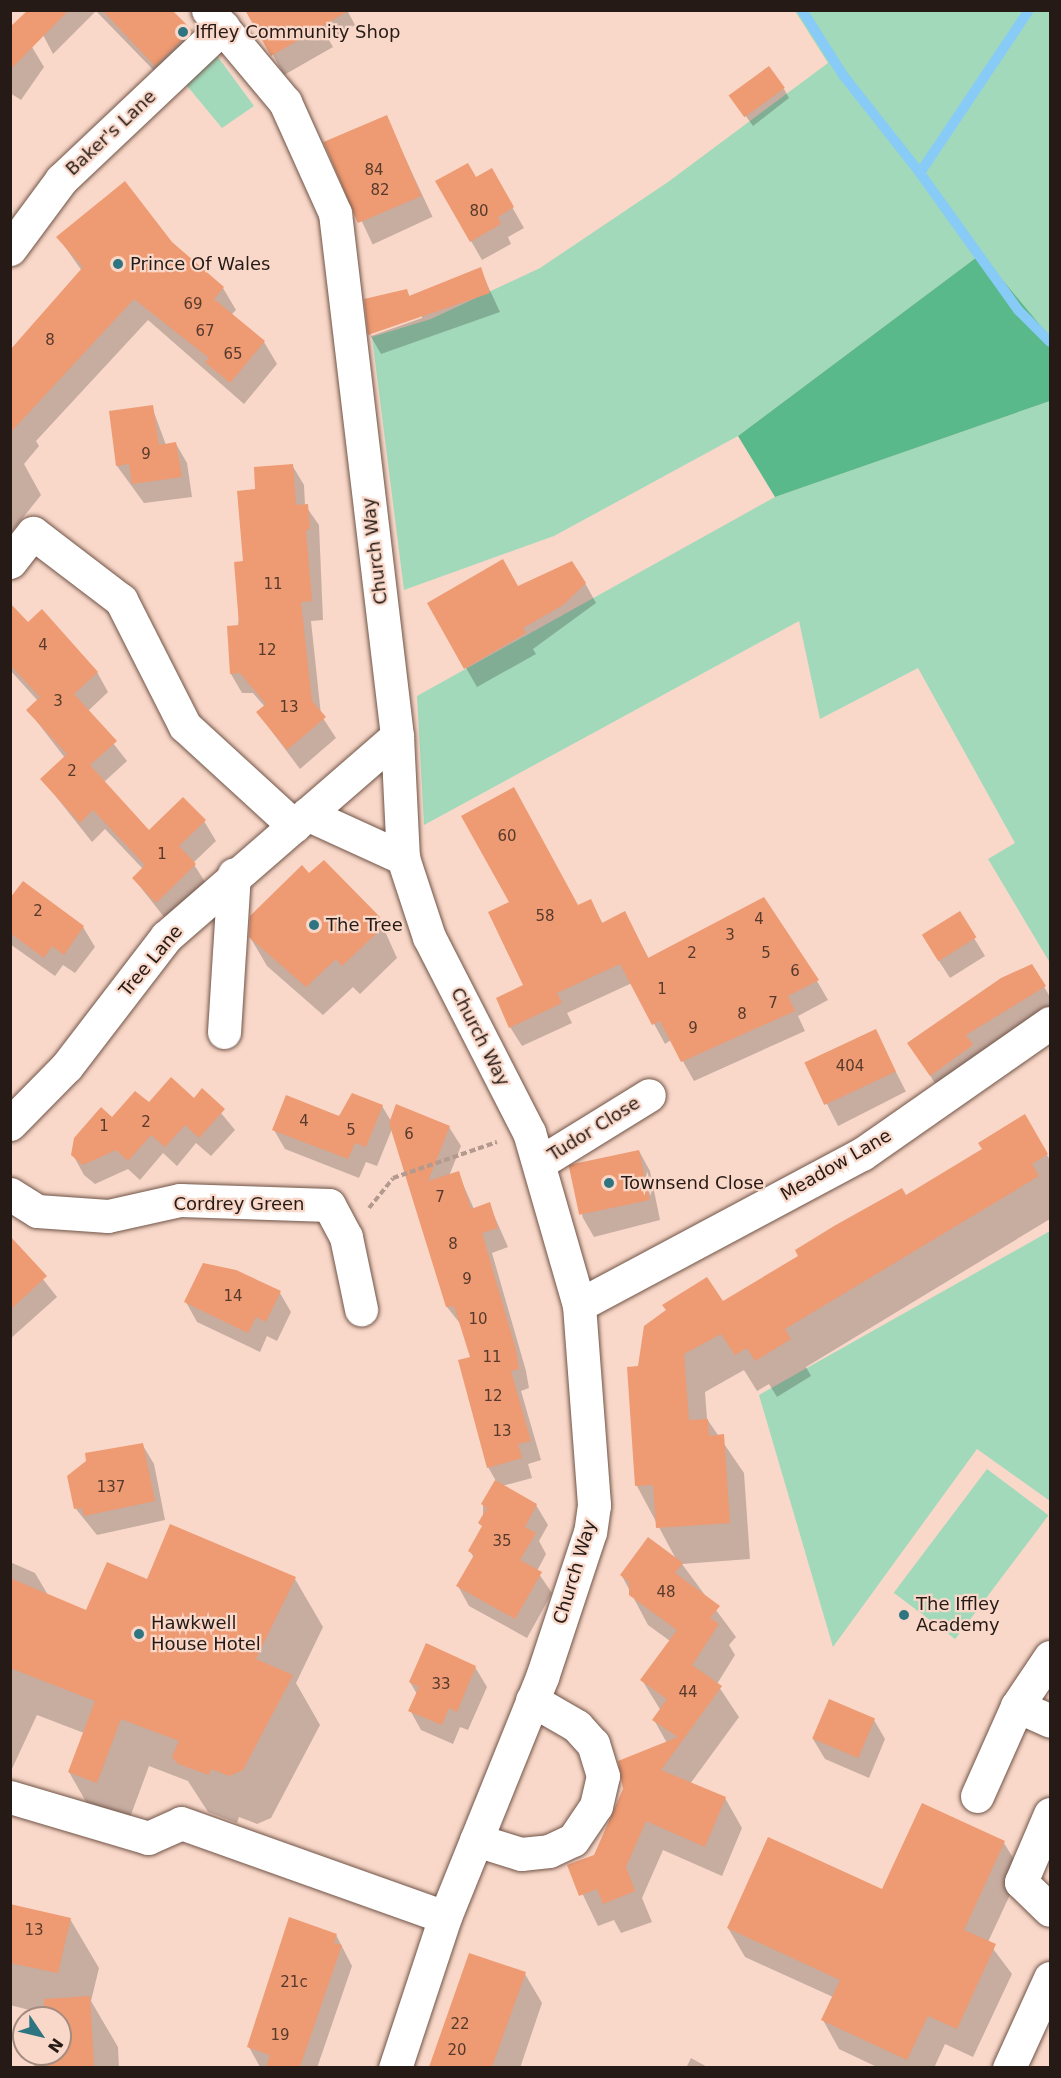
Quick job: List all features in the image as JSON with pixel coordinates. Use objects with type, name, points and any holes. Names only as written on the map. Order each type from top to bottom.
[{"type":"street","name":"Baker's Lane","points":[[10,249],[61,180],[216,19]]},
{"type":"street","name":"Church Way","points":[[216,19],[285,102],[335,213],[397,736],[403,858],[429,937],[529,1132],[579,1305],[594,1505],[591,1532],[532,1700],[445,1917],[395,2067]]},
{"type":"street","points":[[10,561],[33,533],[122,600],[185,726],[301,820],[403,858]]},
{"type":"street","name":"Tree Lane","points":[[10,1124],[67,1066],[166,937],[234,874],[301,820],[397,736]]},
{"type":"street","points":[[224,1032],[234,874]]},
{"type":"street","name":"Meadow Lane","points":[[579,1305],[862,1154],[1050,1023]]},
{"type":"street","name":"Tudor Close","points":[[539,1162],[649,1095]]},
{"type":"street","name":"Cordrey Green","points":[[10,1194],[37,1211],[108,1216],[180,1200],[329,1205],[346,1236],[361,1309]]},
{"type":"street","points":[[977,1796],[1017,1706],[1050,1657]]},
{"type":"street","points":[[476,1840],[521,1854],[549,1851],[573,1840],[596,1806],[603,1776],[593,1744],[577,1726],[532,1700]]},
{"type":"street","points":[[1017,1706],[1050,1721]]},
{"type":"street","points":[[10,1797],[148,1838],[180,1823],[445,1917]]},
{"type":"street","points":[[1050,1814],[1021,1882],[1050,1910]]},
{"type":"street","points":[[1009,2067],[1050,1978]]},
{"type":"path","points":[[346,1236],[393,1178],[529,1132]]},
{"type":"green space","points":[[795,11],[1050,11],[1050,337],[981,254],[738,436],[554,536],[404,590],[372,337],[431,319],[540,268],[668,182],[828,63]]},
{"type":"green space","points":[[215,53],[254,106],[222,128],[183,81]]},
{"type":"green space","points":[[981,254],[1050,337],[1050,401],[775,497],[738,436]]},
{"type":"green space","points":[[1050,401],[1050,963],[988,859],[1015,843],[918,668],[820,719],[799,621],[424,825],[417,696],[775,497]]},
{"type":"green space","points":[[1050,1231],[1050,1501],[977,1449],[833,1647],[759,1395]]},
{"type":"green space","points":[[987,1469],[1048,1515],[955,1639],[894,1593]]},
{"type":"building","points":[[28,10],[69,10],[10,70],[10,27]]},
{"type":"building","points":[[102,10],[172,10],[192,30],[155,66]]},
{"type":"building","points":[[245,10],[350,10],[271,56]]},
{"type":"building","points":[[769,66],[785,88],[744,117],[729,95]]},
{"type":"building","points":[[387,115],[421,196],[358,223],[323,142]]},
{"type":"building","points":[[468,163],[476,177],[492,168],[514,207],[498,217],[501,224],[470,242],[435,181]]},
{"type":"building","points":[[125,181],[172,242],[224,287],[214,299],[265,341],[230,383],[205,362],[209,358],[134,299],[10,433],[10,350],[83,267],[56,237]]},
{"type":"building","points":[[481,267],[490,293],[368,335],[364,299],[407,289],[409,296]]},
{"type":"building","points":[[153,405],[159,445],[176,442],[182,477],[132,484],[129,464],[116,466],[109,411]]},
{"type":"building","points":[[293,464],[296,505],[308,504],[310,529],[306,530],[312,601],[301,602],[312,701],[326,717],[287,750],[256,712],[266,704],[240,673],[230,674],[227,626],[239,625],[234,562],[243,561],[237,491],[255,489],[254,467]]},
{"type":"building","points":[[503,559],[518,586],[572,561],[586,583],[563,605],[523,628],[526,633],[464,669],[427,603]]},
{"type":"building","points":[[10,603],[28,622],[42,609],[98,672],[74,694],[117,741],[90,765],[149,830],[183,797],[206,820],[179,846],[196,864],[156,903],[132,878],[145,865],[93,810],[80,823],[40,779],[67,754],[26,710],[40,697],[10,665]]},
{"type":"building","points":[[514,787],[578,905],[591,899],[602,923],[625,911],[648,958],[764,897],[819,980],[788,996],[795,1011],[681,1062],[660,1021],[652,1025],[620,964],[557,993],[562,1003],[509,1028],[496,998],[523,985],[488,912],[509,902],[461,816]]},
{"type":"building","name":"The Tree","points":[[324,860],[380,917],[376,922],[382,928],[342,966],[336,959],[306,987],[249,937],[250,916],[302,865],[309,873]]},
{"type":"building","points":[[23,881],[84,926],[64,955],[52,946],[44,958],[10,933],[10,898]]},
{"type":"building","points":[[960,911],[976,937],[938,961],[922,935]]},
{"type":"building","points":[[1032,964],[1046,986],[966,1035],[973,1045],[930,1076],[907,1043],[1001,978]]},
{"type":"building","points":[[876,1029],[896,1072],[824,1105],[804,1062]]},
{"type":"building","points":[[171,1077],[194,1098],[202,1088],[225,1109],[199,1138],[185,1125],[165,1147],[151,1135],[128,1161],[116,1150],[83,1165],[71,1155],[74,1138],[101,1107],[112,1117],[135,1091],[149,1102]]},
{"type":"building","points":[[352,1093],[383,1105],[366,1147],[355,1143],[348,1159],[272,1130],[286,1095],[339,1116]]},
{"type":"building","points":[[396,1104],[450,1126],[428,1181],[459,1171],[471,1209],[490,1202],[498,1228],[482,1233],[516,1350],[519,1369],[511,1371],[531,1441],[518,1444],[522,1458],[487,1468],[458,1360],[470,1357],[454,1306],[446,1307],[389,1123]]},
{"type":"building","points":[[1025,1114],[1048,1154],[1032,1164],[1039,1176],[785,1329],[791,1339],[755,1361],[747,1348],[735,1355],[721,1334],[684,1354],[689,1420],[708,1419],[709,1436],[724,1434],[730,1523],[656,1528],[653,1485],[635,1486],[627,1367],[638,1366],[644,1326],[666,1310],[662,1305],[707,1277],[723,1301],[798,1256],[795,1250],[834,1226],[902,1188],[906,1195],[982,1149],[978,1143]]},
{"type":"building","name":"Townsend Close","points":[[639,1150],[650,1200],[579,1215],[569,1165]]},
{"type":"building","points":[[10,1236],[47,1276],[10,1310]]},
{"type":"building","points":[[203,1263],[236,1270],[281,1291],[266,1322],[256,1317],[248,1333],[184,1302]]},
{"type":"building","points":[[143,1443],[155,1501],[84,1516],[82,1508],[74,1509],[67,1476],[86,1461],[85,1453]]},
{"type":"building","points":[[495,1480],[537,1504],[525,1527],[536,1533],[520,1560],[542,1572],[515,1619],[456,1586],[474,1555],[468,1551],[482,1526],[478,1523],[487,1508],[481,1504]]},
{"type":"building","name":"Hawkwell House Hotel","points":[[170,1524],[296,1577],[256,1659],[293,1675],[243,1770],[229,1776],[211,1769],[209,1775],[178,1764],[172,1757],[179,1741],[121,1719],[97,1783],[68,1772],[95,1701],[10,1668],[10,1578],[86,1610],[107,1562],[147,1579]]},
{"type":"building","points":[[648,1537],[683,1563],[675,1573],[720,1606],[710,1618],[719,1624],[692,1665],[722,1686],[661,1770],[726,1797],[705,1847],[646,1821],[626,1867],[635,1891],[603,1904],[597,1889],[579,1896],[567,1865],[594,1855],[623,1789],[618,1761],[678,1737],[652,1720],[667,1699],[640,1680],[677,1630],[629,1595],[629,1582],[620,1575]]},
{"type":"building","points":[[426,1643],[476,1666],[457,1712],[449,1708],[442,1725],[408,1711],[419,1687],[409,1682]]},
{"type":"building","points":[[829,1699],[875,1719],[858,1758],[812,1739]]},
{"type":"building","points":[[922,1803],[1005,1841],[964,1930],[996,1944],[957,2029],[928,2016],[907,2060],[821,2020],[840,1980],[727,1928],[768,1837],[882,1889]]},
{"type":"building","points":[[10,1904],[71,1918],[58,1973],[10,1963]]},
{"type":"building","points":[[289,1917],[337,1934],[334,1943],[342,1945],[300,2067],[266,2067],[270,2055],[247,2047]]},
{"type":"building","points":[[469,1953],[526,1972],[492,2067],[429,2067]]},
{"type":"building","points":[[90,1996],[94,2067],[47,2067],[72,2066],[72,2006],[44,2006],[44,1999]]},
{"type":"waterway","points":[[802,10],[843,75],[920,173]]},
{"type":"waterway","points":[[1029,10],[920,173],[1018,310],[1050,342]]},
{"type":"place","name":"Iffley Community Shop","points":[[183,32]]},
{"type":"place","name":"Prince Of Wales","points":[[118,264]]},
{"type":"place","name":"The Tree","points":[[314,925]]},
{"type":"place","name":"Townsend Close","points":[[609,1183]]},
{"type":"place","name":"The Iffley Academy","points":[[904,1615]]},
{"type":"place","name":"Hawkwell House Hotel","points":[[139,1634]]}]
